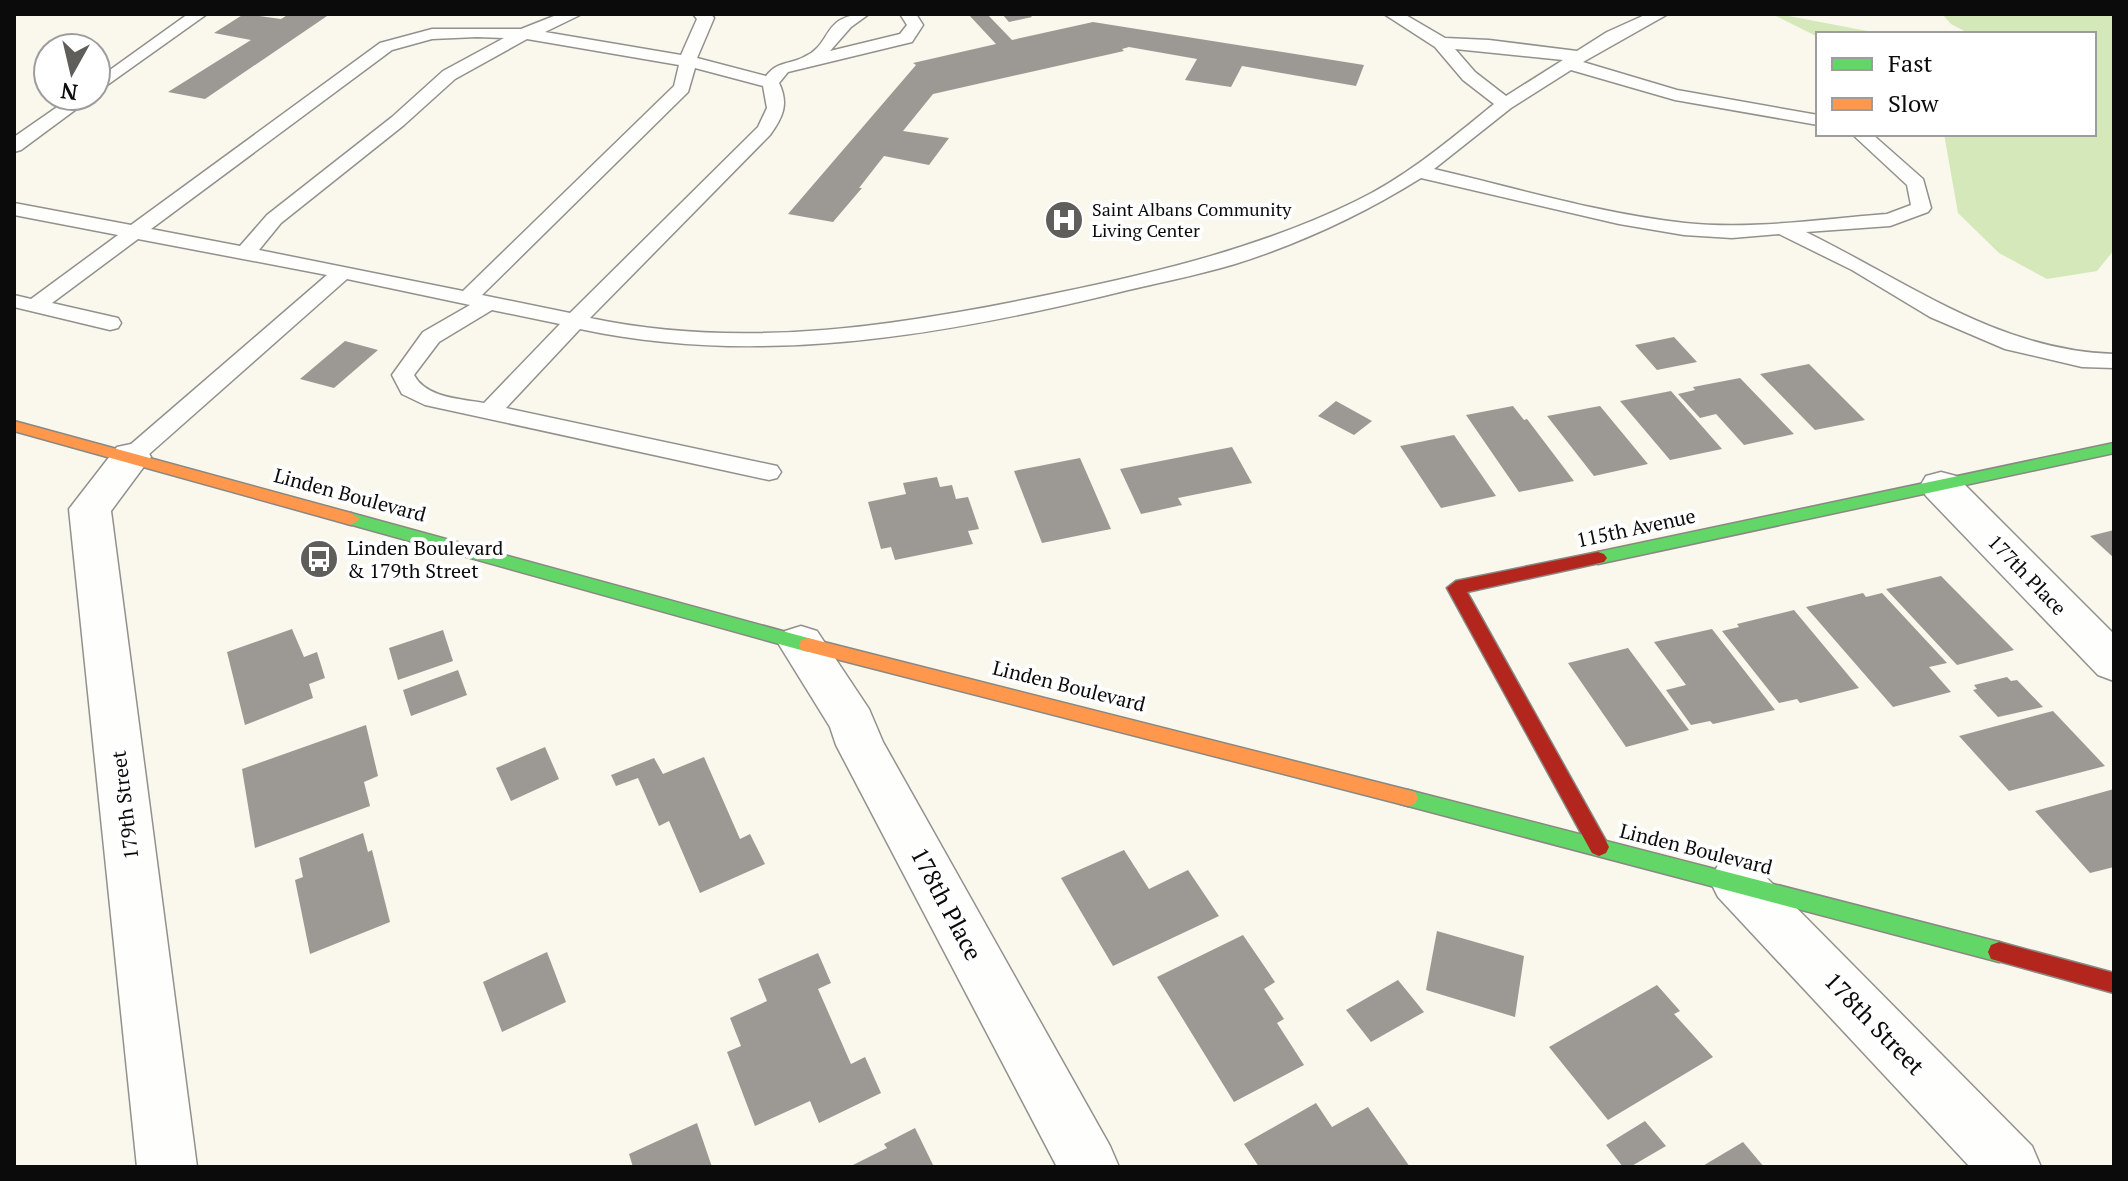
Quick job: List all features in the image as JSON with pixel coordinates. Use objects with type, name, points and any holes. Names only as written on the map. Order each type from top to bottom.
[{"type":"main road","name":"Linden Boulevard","points":[[14,426],[801,643],[1044,702],[1736,881],[2114,983]]},
{"type":"main road","name":"115th Avenue","points":[[1599,847],[1456,588],[2114,448]]},
{"type":"street","name":"179th Street","points":[[131,457],[90,509],[167,1167]]},
{"type":"street","name":"177th Place","points":[[1941,486],[2114,663]]},
{"type":"street","name":"178th Place","points":[[801,643],[852,722],[860,745],[1089,1167]]},
{"type":"street","name":"178th Street","points":[[1736,881],[2011,1167]]},
{"type":"lane","points":[[112,77],[199,14]]},
{"type":"lane","points":[[245,253],[274,219],[398,121],[449,75],[524,34],[574,14]]},
{"type":"lane","points":[[701,14],[706,18],[688,63],[682,88],[478,300],[431,337],[403,375],[410,389],[433,400],[769,472]]},
{"type":"lane","points":[[814,59],[845,23],[861,14]]},
{"type":"lane","points":[[770,83],[782,68],[906,38],[915,25],[908,14]]},
{"type":"lane","points":[[1392,14],[1441,43],[1469,76],[1505,104]]},
{"type":"lane","points":[[14,209],[343,272],[626,332],[723,339],[823,339],[946,323],[1229,259],[1364,205],[1443,155],[1505,104],[1613,36],[1660,14]]},
{"type":"lane","points":[[24,304],[137,233],[360,64],[394,42],[458,23],[730,71],[770,83],[777,96],[776,115],[764,131],[489,412]]},
{"type":"lane","points":[[1441,43],[1516,47],[1575,60],[1675,95],[1816,120]]},
{"type":"lane","points":[[14,146],[62,112]]},
{"type":"lane","points":[[1417,171],[1537,201],[1684,229],[1732,232],[1783,230],[1890,220],[1921,208],[1916,183],[1884,151],[1864,136]]},
{"type":"lane","points":[[1783,230],[1859,266],[1938,312],[2013,344],[2082,360],[2114,361]]},
{"type":"lane","points":[[131,457],[343,272]]},
{"type":"lane","points":[[24,304],[110,323]]},
{"type":"green space","points":[[1772,14],[1872,32],[1816,32],[1816,36]]},
{"type":"green space","points":[[1942,14],[2114,14],[2114,250],[2097,271],[2047,279],[1999,253],[1958,213],[1944,136],[2096,136],[2096,32],[1966,32],[1951,24]]},
{"type":"building","points":[[244,14],[281,19],[289,14],[330,14],[205,99],[168,92],[251,40],[214,33]]},
{"type":"building","points":[[968,14],[987,14],[1012,40],[1093,22],[1364,65],[1356,86],[1242,66],[1231,87],[1185,80],[1197,59],[1129,47],[1122,49],[1124,51],[933,94],[903,131],[949,138],[929,165],[884,156],[833,222],[788,214],[916,65],[913,63],[996,44]]},
{"type":"building","points":[[1002,14],[1029,14],[1032,17],[1009,22]]},
{"type":"building","points":[[1674,337],[1697,362],[1657,370],[1635,345]]},
{"type":"building","points":[[345,341],[378,350],[334,388],[300,379]]},
{"type":"building","points":[[1809,364],[1865,420],[1815,430],[1760,374]]},
{"type":"building","points":[[1740,378],[1794,434],[1744,445],[1716,414],[1700,418],[1678,394],[1695,390],[1693,387]]},
{"type":"building","points":[[1671,391],[1722,449],[1670,460],[1620,401]]},
{"type":"building","points":[[1336,401],[1372,421],[1354,435],[1318,416]]},
{"type":"building","points":[[1513,406],[1524,420],[1527,419],[1574,481],[1519,492],[1466,415]]},
{"type":"building","points":[[1600,406],[1648,464],[1594,476],[1547,416]]},
{"type":"building","points":[[1454,435],[1496,496],[1441,508],[1400,446]]},
{"type":"building","points":[[1232,447],[1252,483],[1178,498],[1182,505],[1141,514],[1120,469]]},
{"type":"building","points":[[1080,458],[1111,529],[1042,543],[1014,471]]},
{"type":"building","points":[[937,477],[940,487],[952,485],[956,499],[968,497],[979,529],[968,531],[973,544],[895,560],[891,547],[881,549],[868,502],[906,494],[903,483]]},
{"type":"building","points":[[2114,530],[2114,558],[2090,536]]},
{"type":"building","points":[[1941,576],[2014,650],[1957,665],[1886,589]]},
{"type":"building","points":[[1863,593],[1866,597],[1882,593],[1947,663],[1929,667],[1951,692],[1893,707],[1806,607]]},
{"type":"building","points":[[1794,610],[1859,688],[1800,703],[1797,699],[1779,703],[1722,631],[1739,627],[1737,624]]},
{"type":"building","points":[[292,629],[304,657],[317,652],[325,678],[309,684],[313,698],[245,725],[227,652]]},
{"type":"building","points":[[1712,629],[1775,710],[1713,724],[1710,721],[1691,725],[1666,690],[1686,685],[1654,642]]},
{"type":"building","points":[[443,630],[453,661],[398,680],[389,648]]},
{"type":"building","points":[[1628,648],[1689,730],[1626,747],[1568,663]]},
{"type":"building","points":[[458,670],[467,695],[411,716],[403,690]]},
{"type":"building","points":[[2007,677],[2011,681],[2017,680],[2043,707],[1998,717],[1973,690],[1977,689],[1974,685]]},
{"type":"building","points":[[2053,711],[2105,766],[2009,791],[1959,736]]},
{"type":"building","points":[[366,725],[378,776],[364,782],[370,806],[255,848],[242,769]]},
{"type":"building","points":[[545,747],[559,779],[511,801],[496,768]]},
{"type":"building","points":[[704,757],[740,839],[750,834],[765,864],[700,893],[669,821],[659,826],[638,778],[616,786],[611,775],[654,758],[663,774]]},
{"type":"building","points":[[2114,789],[2114,867],[2090,873],[2035,811]]},
{"type":"building","points":[[363,833],[368,852],[372,850],[390,922],[310,954],[295,880],[303,877],[299,858]]},
{"type":"building","points":[[1124,850],[1149,889],[1188,870],[1219,916],[1113,966],[1061,878]]},
{"type":"building","points":[[1437,931],[1524,956],[1515,1017],[1426,990]]},
{"type":"building","points":[[1243,935],[1275,982],[1264,989],[1284,1019],[1277,1023],[1304,1065],[1234,1102],[1157,977]]},
{"type":"building","points":[[547,952],[566,1002],[502,1032],[483,982]]},
{"type":"building","points":[[818,953],[831,983],[818,989],[851,1064],[865,1057],[881,1093],[819,1123],[810,1101],[755,1126],[727,1052],[741,1046],[730,1018],[767,1001],[758,979]]},
{"type":"building","points":[[1398,980],[1424,1012],[1371,1042],[1346,1010]]},
{"type":"building","points":[[1657,985],[1680,1011],[1674,1014],[1713,1057],[1608,1120],[1549,1047]]},
{"type":"building","points":[[1316,1103],[1332,1127],[1368,1107],[1410,1167],[1259,1167],[1244,1144]]},
{"type":"building","points":[[1645,1121],[1666,1146],[1630,1167],[1623,1167],[1606,1145]]},
{"type":"building","points":[[697,1123],[712,1167],[633,1167],[629,1154]]},
{"type":"building","points":[[915,1128],[934,1167],[849,1167],[887,1148],[884,1144]]},
{"type":"building","points":[[1743,1142],[1764,1167],[1701,1167]]},
{"type":"traffic: fast","points":[[1598,558],[2114,448]]},
{"type":"traffic: fast","points":[[351,519],[808,645]]},
{"type":"traffic: fast","points":[[1408,798],[1999,952]]},
{"type":"traffic: slow","points":[[14,426],[351,519]]},
{"type":"traffic: slow","points":[[808,645],[1408,798]]},
{"type":"traffic: jam","points":[[1598,558],[1456,588],[1599,847]]},
{"type":"traffic: jam","points":[[1999,952],[2114,983]]},
{"type":"place","name":"Saint Albans Community Living Center","points":[[1064,220]]},
{"type":"place","name":"Linden Boulevard & 179th Street","points":[[319,559]]}]
